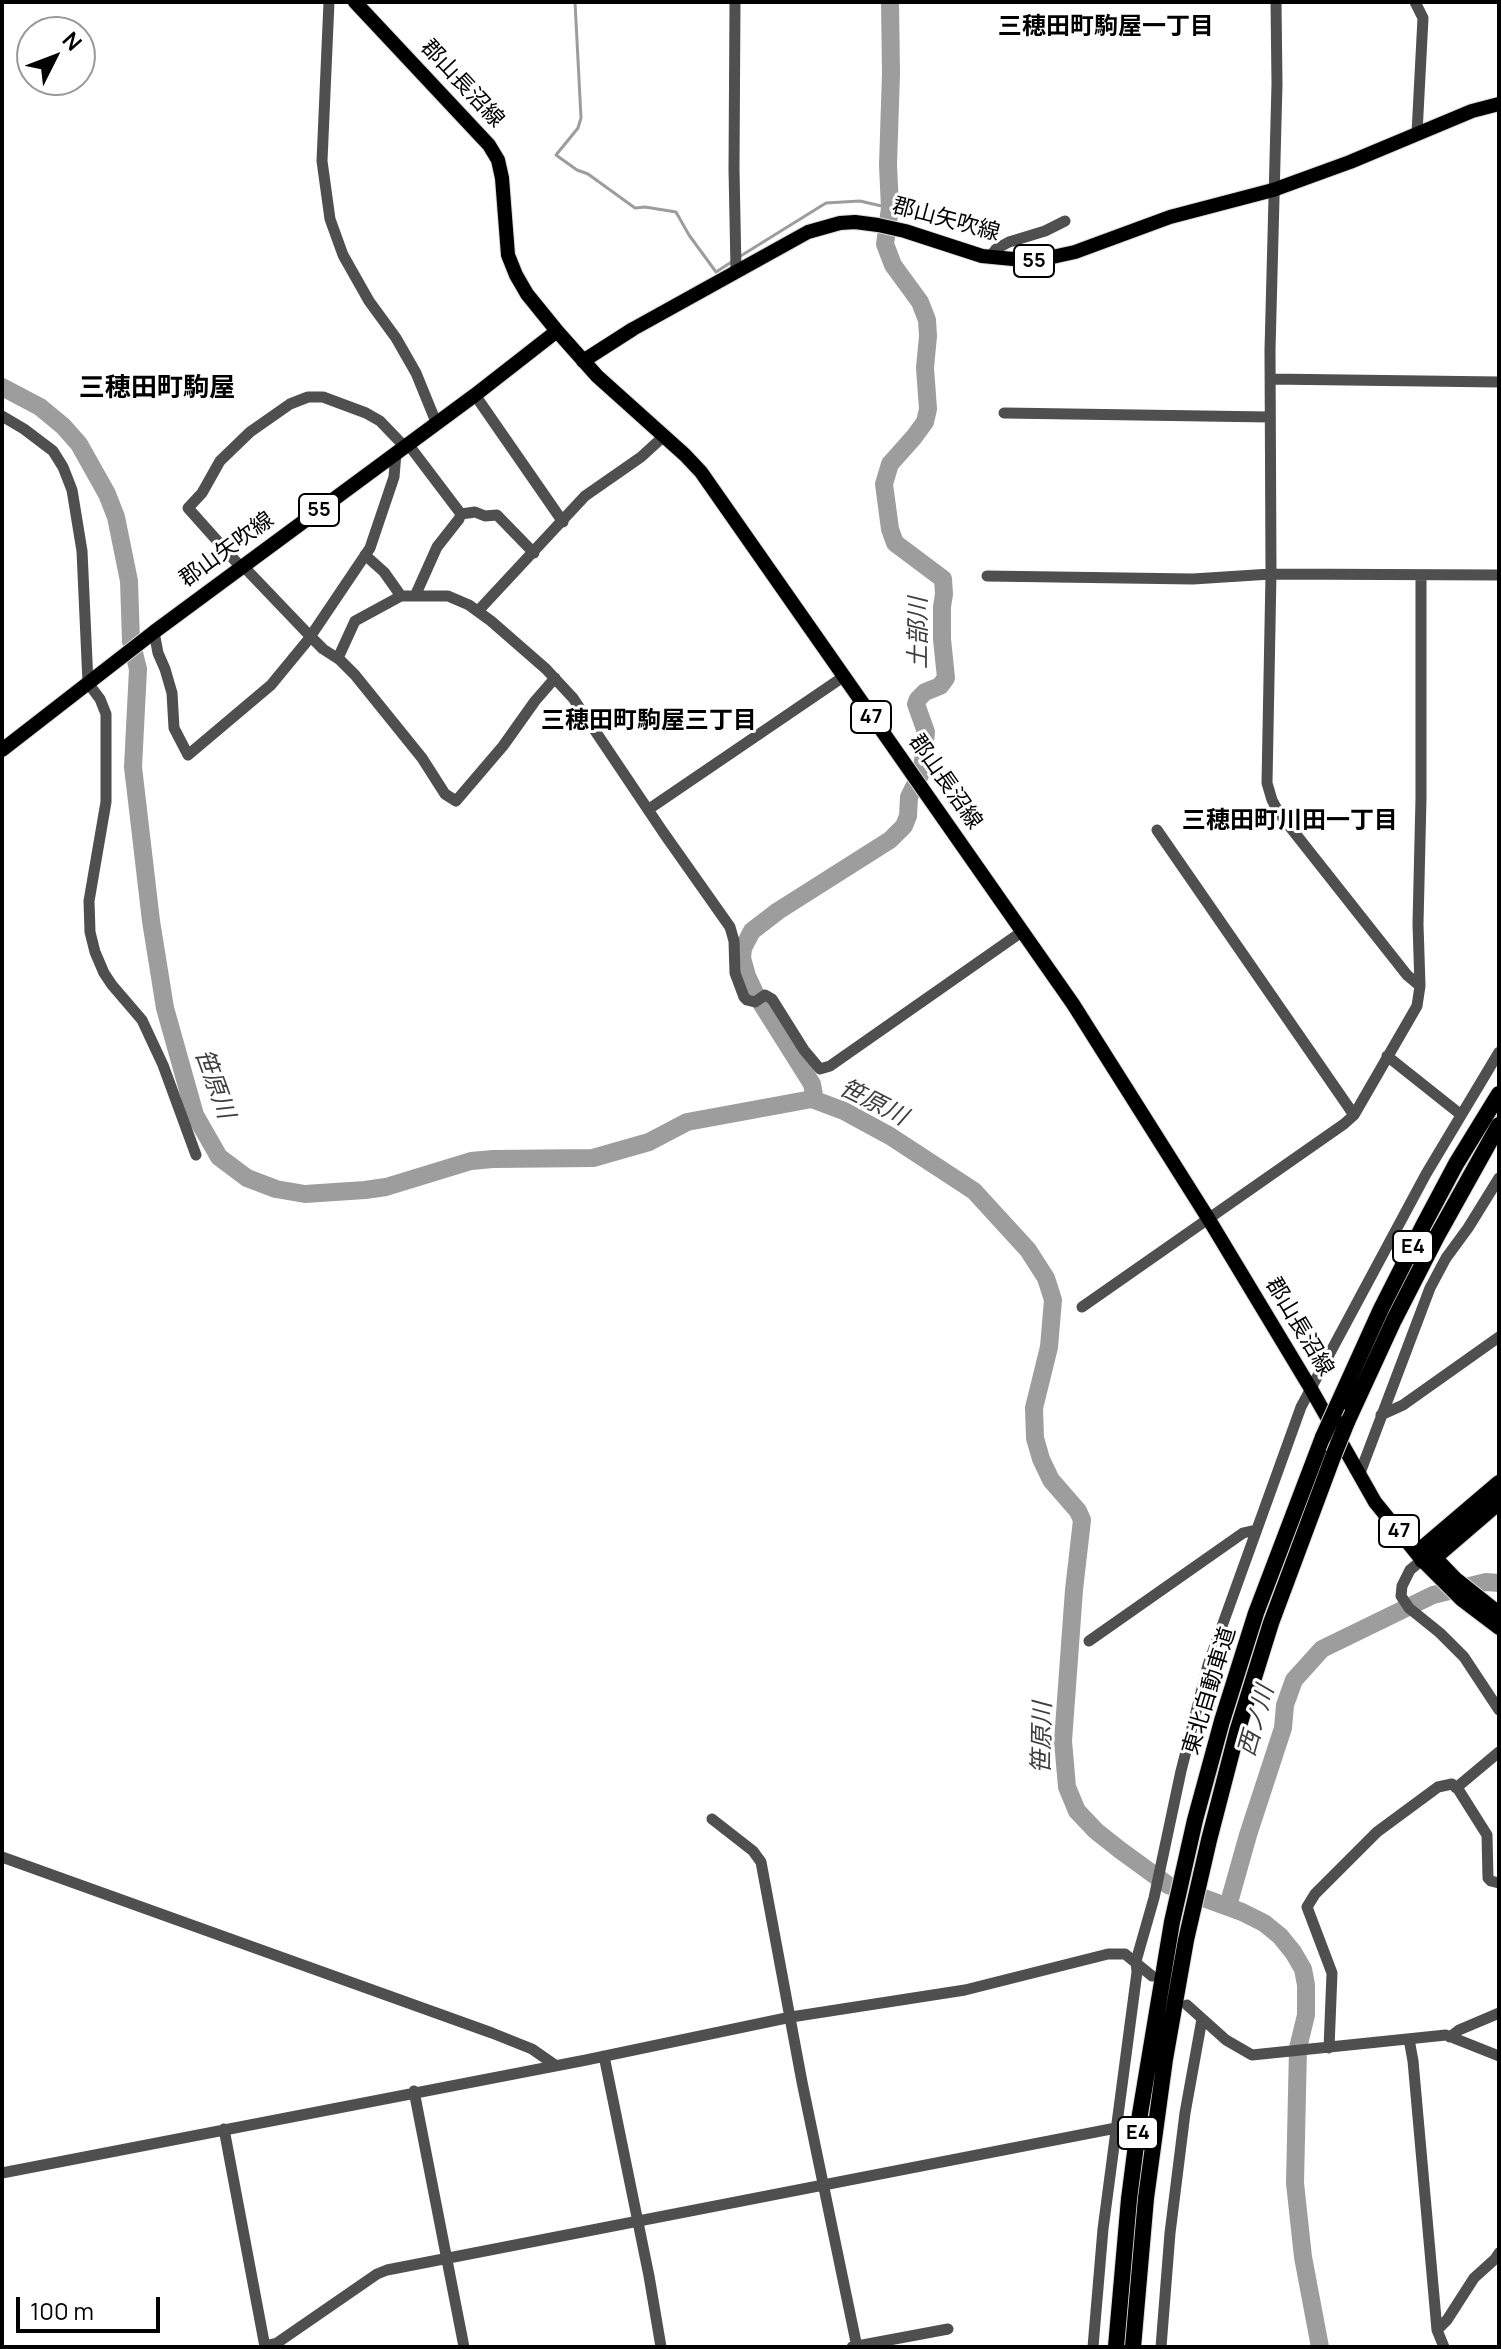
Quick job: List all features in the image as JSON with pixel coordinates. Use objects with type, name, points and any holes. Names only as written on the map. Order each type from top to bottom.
[{"type":"highway","name":"東北自動車道","points":[[1116,2347],[1140,2114],[1172,1922],[1222,1721],[1256,1613],[1323,1437],[1381,1309],[1456,1164],[1489,1089]]},
{"type":"highway","name":"東北自動車道","points":[[1133,2347],[1146,2198],[1186,1940],[1237,1732],[1292,1563],[1347,1422],[1394,1320],[1496,1130]]},
{"type":"highway","points":[[1427,1554],[1499,1483]]},
{"type":"highway","points":[[1427,1554],[1499,1502]]},
{"type":"main road","name":"郡山長沼線","points":[[355,2],[483,137],[495,154],[502,178],[511,265],[527,294],[583,361],[701,472],[1073,1004],[1208,1218],[1375,1502],[1499,1628]]},
{"type":"main road","name":"郡山矢吹線","points":[[583,361],[736,270],[808,232],[840,223],[855,222],[905,231],[990,257],[1034,261],[1075,252],[1170,217],[1273,190],[1472,111],[1499,104]]},
{"type":"main road","name":"郡山矢吹線","points":[[2,750],[152,633],[557,331]]},
{"type":"main road","name":"郡山長沼線","points":[[1468,1597],[1499,1613]]},
{"type":"street","points":[[329,2],[322,161],[330,219],[343,255],[416,373],[436,422]]},
{"type":"street","points":[[735,2],[736,270]]},
{"type":"street","points":[[1276,2],[1267,783],[1279,813],[1407,975],[1420,986]]},
{"type":"street","points":[[1415,2],[1423,18],[1417,133]]},
{"type":"street","points":[[990,257],[996,249],[1009,242],[1065,221]]},
{"type":"street","points":[[1270,379],[1499,382]]},
{"type":"street","points":[[475,395],[563,522]]},
{"type":"street","points":[[461,514],[376,418],[317,396],[290,404],[250,432],[220,461],[202,493],[188,508],[310,636],[355,675],[422,758],[445,794],[456,801],[555,678]]},
{"type":"street","points":[[1004,413],[1270,417]]},
{"type":"street","points":[[2,416],[53,451],[72,490],[82,551],[90,682],[104,708],[106,741],[106,802],[89,901],[92,944],[112,985],[142,1020],[169,1078],[173,1097],[196,1155]]},
{"type":"street","points":[[478,611],[585,496],[641,457],[664,436]]},
{"type":"street","points":[[152,633],[172,693],[175,730],[188,755],[271,685],[310,636],[370,548],[403,448]]},
{"type":"street","points":[[461,514],[497,515],[534,553]]},
{"type":"street","points":[[415,596],[437,547],[461,514]]},
{"type":"street","points":[[365,555],[384,572],[401,596]]},
{"type":"street","points":[[987,576],[1204,579],[1271,574],[1499,575]]},
{"type":"street","points":[[1082,1307],[1344,1124],[1354,1115],[1413,1015],[1420,999],[1421,575]]},
{"type":"street","points":[[338,658],[355,621],[401,596],[448,596],[478,611],[555,678],[573,698],[730,927],[734,941],[735,973],[744,997],[759,999],[767,995],[772,999],[818,1067],[826,1069],[1023,931]]},
{"type":"street","points":[[649,809],[843,677]]},
{"type":"street","points":[[1157,830],[1354,1115]]},
{"type":"street","points":[[1093,2347],[1103,2229],[1136,1961],[1154,1898],[1208,1665],[1295,1422],[1460,1114],[1489,1089],[1499,1052]]},
{"type":"street","points":[[1387,1056],[1460,1114]]},
{"type":"street","points":[[1360,1473],[1430,1288],[1499,1178]]},
{"type":"street","points":[[1381,1415],[1403,1405],[1499,1337]]},
{"type":"street","points":[[1089,1641],[1243,1533],[1256,1530]]},
{"type":"street","points":[[1427,1554],[1410,1570],[1401,1596],[1409,1608],[1464,1657],[1499,1710]]},
{"type":"street","points":[[1456,1788],[1499,1752]]},
{"type":"street","points":[[1327,2049],[1332,1973],[1308,1913],[1308,1901],[1382,1827],[1438,1787],[1449,1783],[1456,1788],[1487,1835],[1488,1878],[1499,1883]]},
{"type":"street","points":[[712,1819],[753,1851],[761,1862],[855,2347],[948,2329]]},
{"type":"street","points":[[2,1857],[492,2033],[532,2049],[555,2065]]},
{"type":"street","points":[[2,2173],[791,2017],[965,1990],[1108,1954],[1125,1954],[1152,1976]]},
{"type":"street","points":[[1187,2005],[1226,2040],[1252,2055],[1450,2037],[1499,2056]]},
{"type":"street","points":[[1450,2037],[1499,2013]]},
{"type":"street","points":[[1161,2347],[1185,2113],[1202,2019]]},
{"type":"street","points":[[1409,2039],[1437,2330],[1444,2347]]},
{"type":"street","points":[[604,2056],[661,2347]]},
{"type":"street","points":[[414,2091],[464,2347]]},
{"type":"street","points":[[224,2129],[265,2347],[277,2343],[382,2271],[1116,2128]]},
{"type":"street","points":[[1437,2330],[1474,2278],[1499,2253]]},
{"type":"waterway","points":[[575,2],[581,118],[578,128],[556,155],[635,208],[676,212],[716,272],[733,261]]},
{"type":"waterway","name":"土部川","points":[[812,1099],[812,1084],[747,976],[742,958],[743,948],[752,931],[778,911],[890,840],[904,826],[909,797],[922,771],[926,732],[916,704],[925,692],[940,686],[946,678],[942,639],[943,579],[895,543],[884,484],[890,464],[925,422],[928,409],[925,368],[927,320],[920,302],[893,265],[885,244],[890,208],[890,2]]},
{"type":"waterway","points":[[739,257],[826,203],[860,201],[890,208]]},
{"type":"waterway","name":"笹原川","points":[[2,387],[40,407],[79,444],[116,517],[129,581],[131,641],[138,669],[133,767],[151,921],[165,1008],[195,1115],[219,1157],[247,1178],[276,1189],[305,1194],[365,1190],[386,1187],[471,1161],[593,1158],[649,1142],[687,1122],[812,1099],[844,1111],[890,1136],[974,1191],[1028,1250],[1046,1278],[1053,1300],[1049,1347],[1034,1408],[1035,1438],[1051,1480],[1082,1520],[1063,1741],[1067,1787],[1077,1811],[1120,1850],[1168,1885],[1264,1923],[1280,1936],[1303,1969],[1306,2015],[1298,2048],[1295,2183],[1303,2257],[1320,2347]]},
{"type":"waterway","name":"西ノ川","points":[[1228,1906],[1283,1728],[1285,1705],[1294,1680],[1322,1649],[1433,1595],[1486,1582],[1499,1583]]},
{"type":"district","name":"三穂田町駒屋一丁目","points":[[1106,27]]},
{"type":"district","name":"三穂田町駒屋","points":[[157,389]]},
{"type":"district","name":"三穂田町駒屋三丁目","points":[[649,721]]},
{"type":"district","name":"三穂田町川田一丁目","points":[[1290,821]]}]
